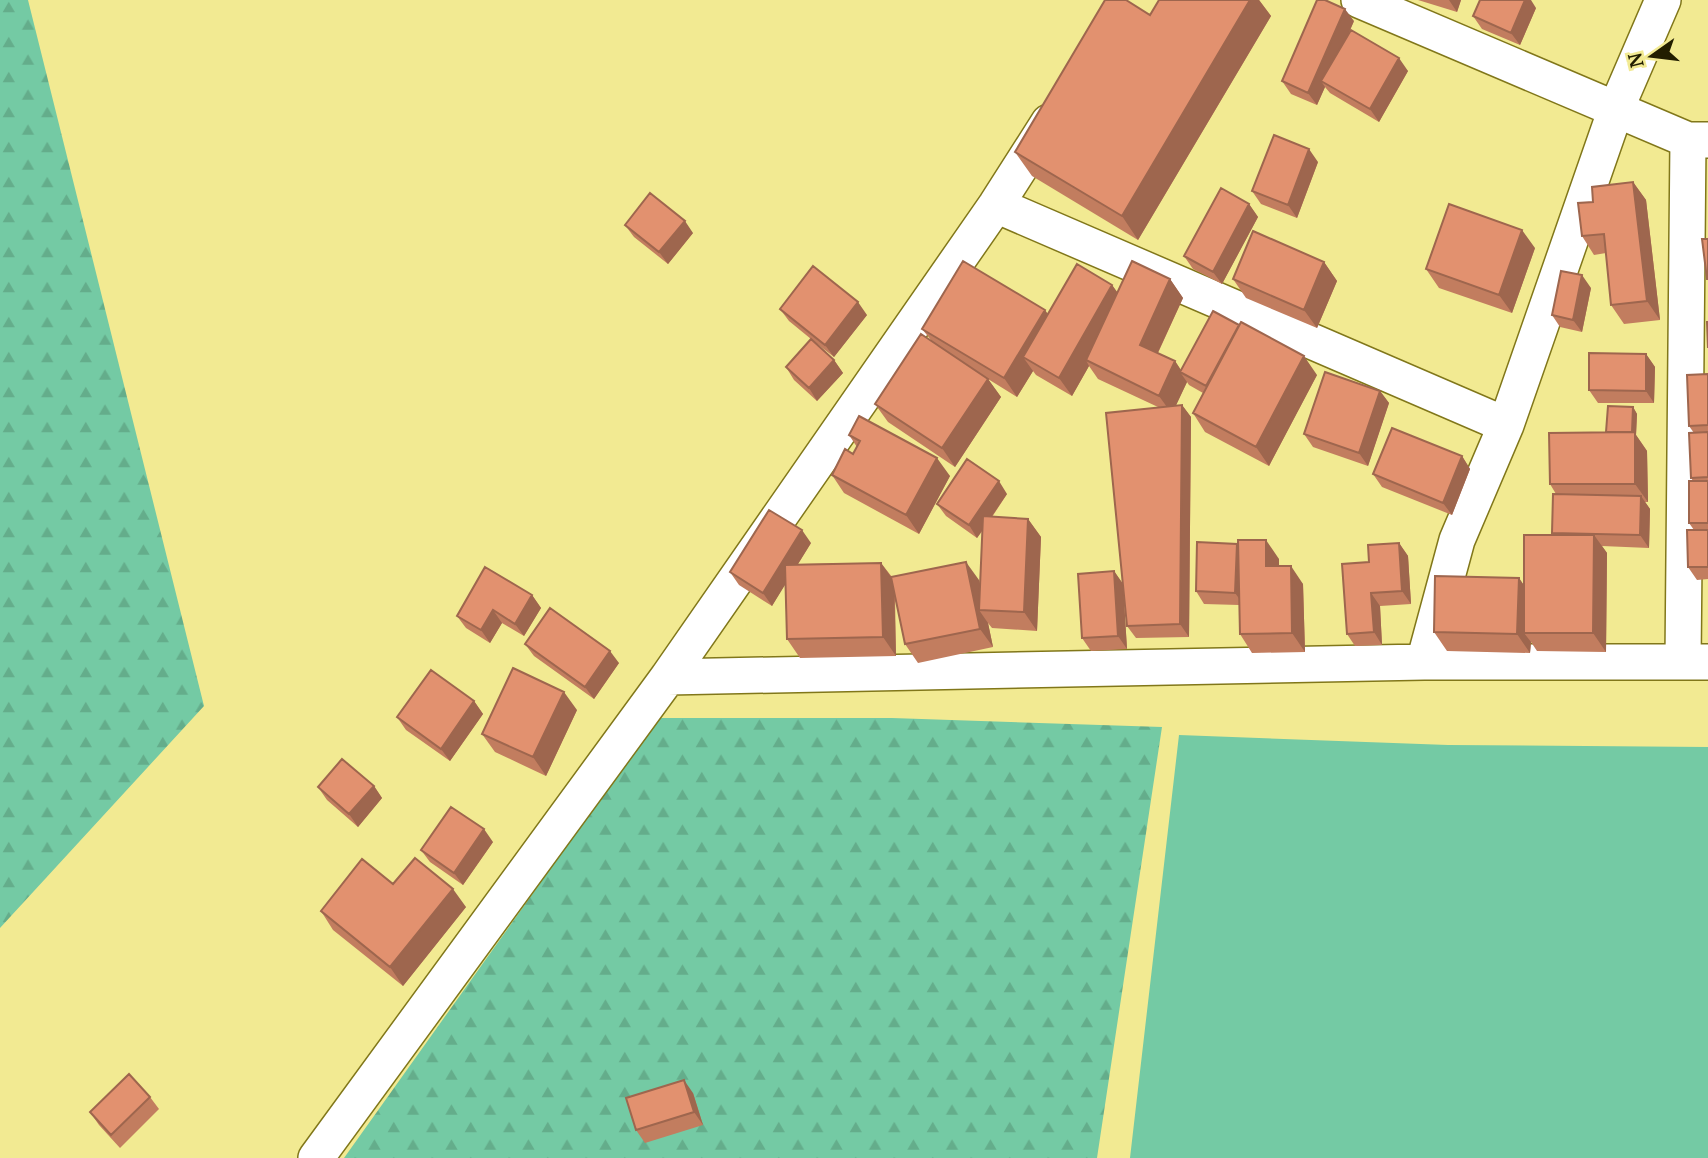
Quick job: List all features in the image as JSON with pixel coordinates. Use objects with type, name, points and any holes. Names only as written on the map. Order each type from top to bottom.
[{"type":"street","points":[[668,677],[1424,662],[1696,662],[1698,140],[1359,0]]},
{"type":"street","points":[[1424,662],[1457,541],[1506,425],[1616,108],[1663,0]]},
{"type":"street","points":[[316,1158],[668,677],[996,205],[1068,91]]},
{"type":"street","points":[[996,205],[1506,425]]},
{"type":"green space","points":[[0,0],[28,0],[204,706],[0,928]]},
{"type":"green space","points":[[658,718],[892,718],[1162,727],[1097,1158],[344,1158]]},
{"type":"green space","points":[[1179,735],[1448,745],[1708,747],[1708,1158],[1130,1158]]},
{"type":"building","points":[[1105,0],[1126,0],[1150,15],[1159,0],[1250,0],[1122,216],[1015,152]]},
{"type":"building","points":[[1317,0],[1325,0],[1345,9],[1308,93],[1282,81]]},
{"type":"building","points":[[1480,0],[1525,0],[1511,33],[1473,16]]},
{"type":"building","points":[[1351,30],[1399,58],[1370,109],[1321,81]]},
{"type":"building","points":[[1274,135],[1309,149],[1288,205],[1252,191]]},
{"type":"building","points":[[1633,182],[1647,301],[1611,305],[1604,234],[1582,236],[1578,203],[1593,202],[1592,187]]},
{"type":"building","points":[[1221,188],[1249,204],[1213,272],[1184,256]]},
{"type":"building","points":[[650,193],[685,221],[659,252],[625,225]]},
{"type":"building","points":[[1449,204],[1522,230],[1499,295],[1426,269]]},
{"type":"building","points":[[1253,231],[1324,262],[1304,310],[1233,279]]},
{"type":"building","points":[[1702,239],[1708,239],[1708,279],[1707,279]]},
{"type":"building","points":[[963,261],[1045,310],[1004,378],[922,329]]},
{"type":"building","points":[[1132,261],[1170,279],[1140,345],[1175,361],[1159,396],[1086,360]]},
{"type":"building","points":[[1077,264],[1112,285],[1059,378],[1023,357]]},
{"type":"building","points":[[813,266],[858,302],[825,345],[780,309]]},
{"type":"building","points":[[1561,271],[1582,275],[1573,320],[1552,315]]},
{"type":"building","points":[[1213,311],[1239,325],[1206,386],[1180,372]]},
{"type":"building","points":[[1241,322],[1304,356],[1256,447],[1193,413]]},
{"type":"building","points":[[921,334],[988,379],[942,448],[875,404]]},
{"type":"building","points":[[811,339],[834,360],[809,388],[786,367]]},
{"type":"building","points":[[1589,353],[1646,354],[1646,391],[1589,390]]},
{"type":"building","points":[[1325,372],[1380,391],[1359,453],[1304,434]]},
{"type":"building","points":[[1708,374],[1708,425],[1689,426],[1687,375]]},
{"type":"building","points":[[1182,405],[1180,624],[1127,626],[1106,413]]},
{"type":"building","points":[[1608,406],[1633,407],[1632,432],[1606,432]]},
{"type":"building","points":[[859,416],[937,458],[906,515],[832,475],[845,449],[853,454],[860,441],[849,435]]},
{"type":"building","points":[[1392,428],[1462,456],[1443,503],[1373,474]]},
{"type":"building","points":[[1635,432],[1635,484],[1550,484],[1549,433]]},
{"type":"building","points":[[1708,432],[1708,477],[1691,478],[1689,433]]},
{"type":"building","points":[[967,459],[999,481],[969,525],[937,504]]},
{"type":"building","points":[[1689,481],[1708,481],[1708,523],[1689,523]]},
{"type":"building","points":[[1553,494],[1641,496],[1640,535],[1552,533]]},
{"type":"building","points":[[769,510],[802,530],[763,593],[730,572]]},
{"type":"building","points":[[983,516],[1028,519],[1024,612],[979,610]]},
{"type":"building","points":[[1687,530],[1708,530],[1708,567],[1688,567]]},
{"type":"building","points":[[1524,535],[1594,535],[1593,633],[1524,633]]},
{"type":"building","points":[[1238,540],[1266,540],[1266,566],[1291,566],[1292,633],[1240,634]]},
{"type":"building","points":[[1197,542],[1237,544],[1235,593],[1196,591]]},
{"type":"building","points":[[1399,543],[1402,591],[1371,593],[1374,632],[1347,634],[1342,564],[1369,562],[1368,545]]},
{"type":"building","points":[[966,562],[980,629],[905,644],[891,577]]},
{"type":"building","points":[[881,563],[883,637],[787,639],[785,565]]},
{"type":"building","points":[[485,567],[532,595],[515,624],[493,610],[481,630],[457,616]]},
{"type":"building","points":[[1114,571],[1118,636],[1082,638],[1078,574]]},
{"type":"building","points":[[1435,576],[1519,578],[1517,634],[1434,632]]},
{"type":"building","points":[[550,608],[610,651],[585,687],[525,644]]},
{"type":"building","points":[[513,668],[564,692],[533,757],[482,734]]},
{"type":"building","points":[[431,670],[474,701],[441,749],[397,717]]},
{"type":"building","points":[[342,759],[374,786],[349,814],[318,787]]},
{"type":"building","points":[[451,807],[484,829],[454,873],[421,850]]},
{"type":"building","points":[[415,858],[453,889],[390,967],[321,911],[362,859],[393,884]]},
{"type":"building","points":[[129,1074],[150,1097],[111,1135],[90,1112]]},
{"type":"building","points":[[684,1080],[694,1112],[636,1130],[626,1098]]}]
